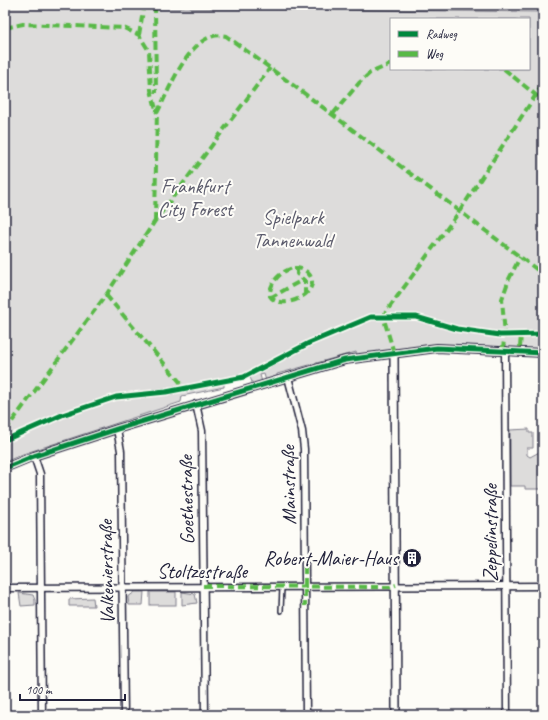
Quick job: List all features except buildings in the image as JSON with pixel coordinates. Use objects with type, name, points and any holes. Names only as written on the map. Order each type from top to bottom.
[{"type":"street","points":[[5,468],[34,456],[117,429],[345,360],[438,348],[543,352]]},
{"type":"street","name":"Zeppelinstraße","points":[[505,350],[507,715]]},
{"type":"street","points":[[394,353],[396,715]]},
{"type":"street","name":"Mainstraße","points":[[288,377],[304,444],[306,715]]},
{"type":"street","name":"Goethestraße","points":[[196,404],[202,431],[205,715]]},
{"type":"street","name":"Valkenierstraße","points":[[117,429],[121,451],[124,715]]},
{"type":"street","points":[[34,456],[40,474],[42,715]]},
{"type":"street","name":"Stoltzestraße","points":[[5,588],[204,586],[390,587],[396,585],[543,586]]},
{"type":"lane","points":[[282,587],[282,611]]},
{"type":"green space","name":"Frankfurt City Forest","points":[[5,6],[543,12],[543,349],[438,344],[357,355],[356,352],[277,374],[277,377],[266,381],[264,374],[260,375],[262,382],[253,385],[250,377],[224,383],[224,387],[182,396],[181,402],[23,454],[5,462]]},
{"type":"green space","points":[[529,429],[529,433],[533,433],[533,448],[527,448],[527,455],[530,457],[543,450],[543,489],[525,489],[525,486],[510,486],[510,430]]},
{"type":"green space","points":[[135,592],[144,592],[143,605],[129,605],[128,597]]},
{"type":"green space","points":[[150,592],[176,592],[176,605],[150,605]]},
{"type":"green space","points":[[182,592],[195,594],[197,603],[182,605]]},
{"type":"green space","points":[[19,593],[33,595],[35,605],[21,606]]},
{"type":"green space","points":[[93,598],[94,606],[69,606],[69,599]]},
{"type":"marked path","points":[[155,5],[156,93]]},
{"type":"marked path","points":[[139,35],[143,11]]},
{"type":"marked path","points":[[5,28],[23,24],[124,28],[139,35],[149,51],[151,90],[157,113]]},
{"type":"marked path","points":[[157,113],[175,76],[183,62],[192,51],[202,41],[214,36],[226,36],[543,274]]},
{"type":"marked path","points":[[333,114],[359,83],[370,73],[390,64]]},
{"type":"marked path","points":[[5,431],[106,295],[155,221],[270,68]]},
{"type":"marked path","points":[[505,70],[543,101]]},
{"type":"marked path","points":[[394,353],[383,316],[459,212],[543,84]]},
{"type":"marked path","points":[[155,221],[157,109]]},
{"type":"marked path","points":[[505,350],[503,347],[505,335],[502,299],[509,279],[520,257]]},
{"type":"marked path","points":[[294,268],[301,269],[308,273],[312,280],[311,287],[307,293],[300,298],[283,302],[275,301],[270,296],[270,291],[274,282],[280,274],[294,268]]},
{"type":"marked path","points":[[297,268],[297,274],[305,281],[305,295]]},
{"type":"marked path","points":[[270,298],[304,279]]},
{"type":"marked path","points":[[106,295],[185,388]]},
{"type":"marked path","points":[[520,347],[521,335]]},
{"type":"marked path","points":[[305,566],[305,606]]},
{"type":"marked path","points":[[203,586],[390,587],[396,585]]},
{"type":"cycle path","points":[[5,440],[62,415],[116,397],[166,392],[244,377],[309,343],[371,317],[416,317],[457,329],[500,335],[543,334]]},
{"type":"cycle path","points":[[5,468],[34,456],[117,429],[345,360],[437,348],[543,353]]},
{"type":"place","name":"Robert-Maier-Haus","points":[[412,558]]},
{"type":"park label","name":"Spielpark Tannenwald","points":[[293,228]]}]
